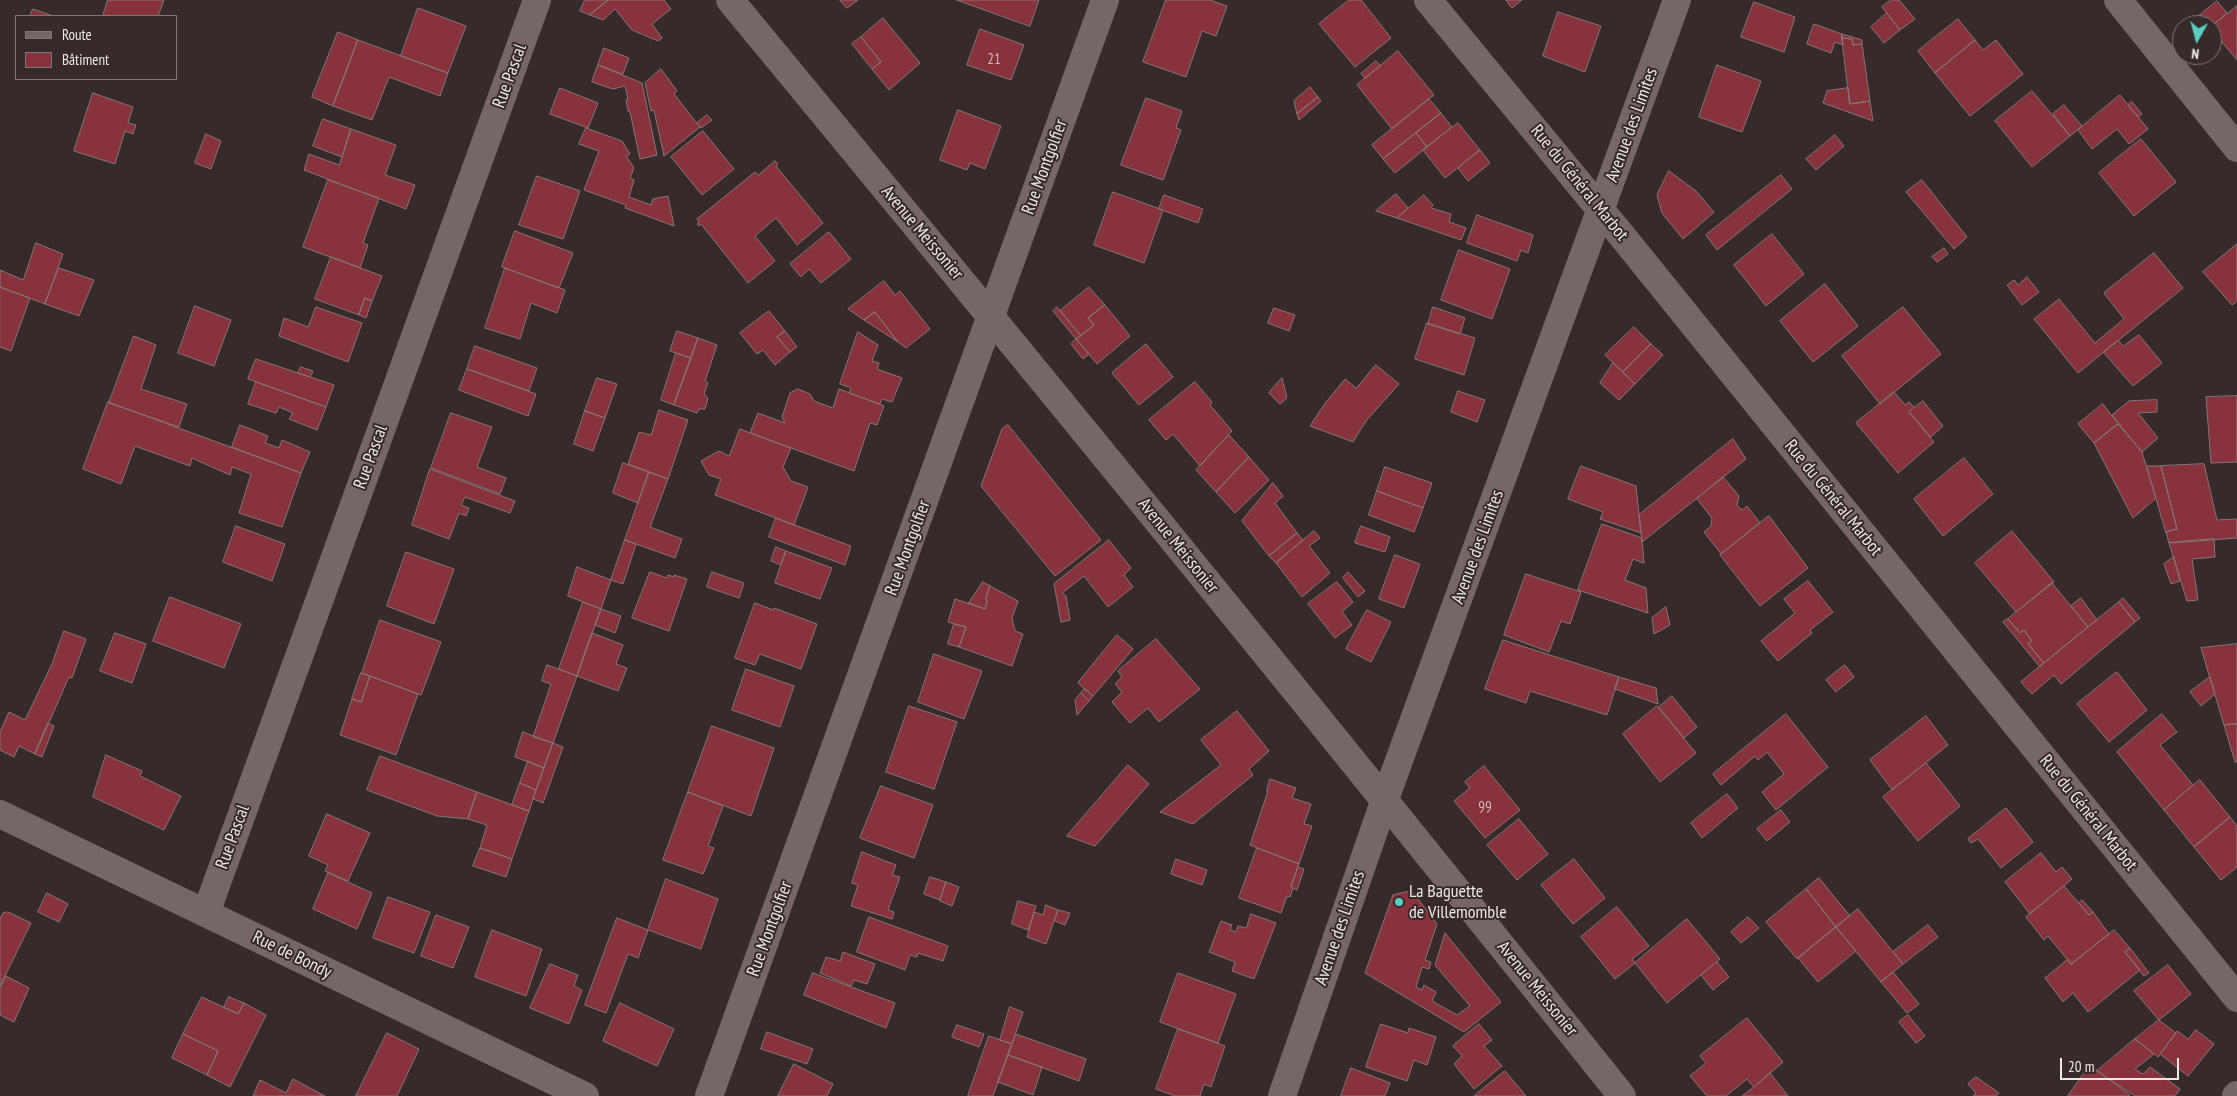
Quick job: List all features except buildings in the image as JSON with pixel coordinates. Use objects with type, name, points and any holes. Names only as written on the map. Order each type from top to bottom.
[{"type":"street","name":"Rue Pascal","points":[[206,913],[537,0]]},
{"type":"street","name":"Avenue Meissonier","points":[[730,0],[1385,800],[1622,1096]]},
{"type":"street","name":"Rue Montgolfier","points":[[710,1096],[1106,0]]},
{"type":"street","name":"Rue du Général Marbot","points":[[1428,0],[1601,210],[2237,998]]},
{"type":"street","name":"Avenue des Limites","points":[[1282,1096],[1385,800],[1677,0]]},
{"type":"street","points":[[2118,0],[2237,148]]},
{"type":"street","name":"Rue de Bondy","points":[[0,814],[585,1096]]},
{"type":"place","name":"La Baguette de Villemomble","points":[[1399,902]]}]
